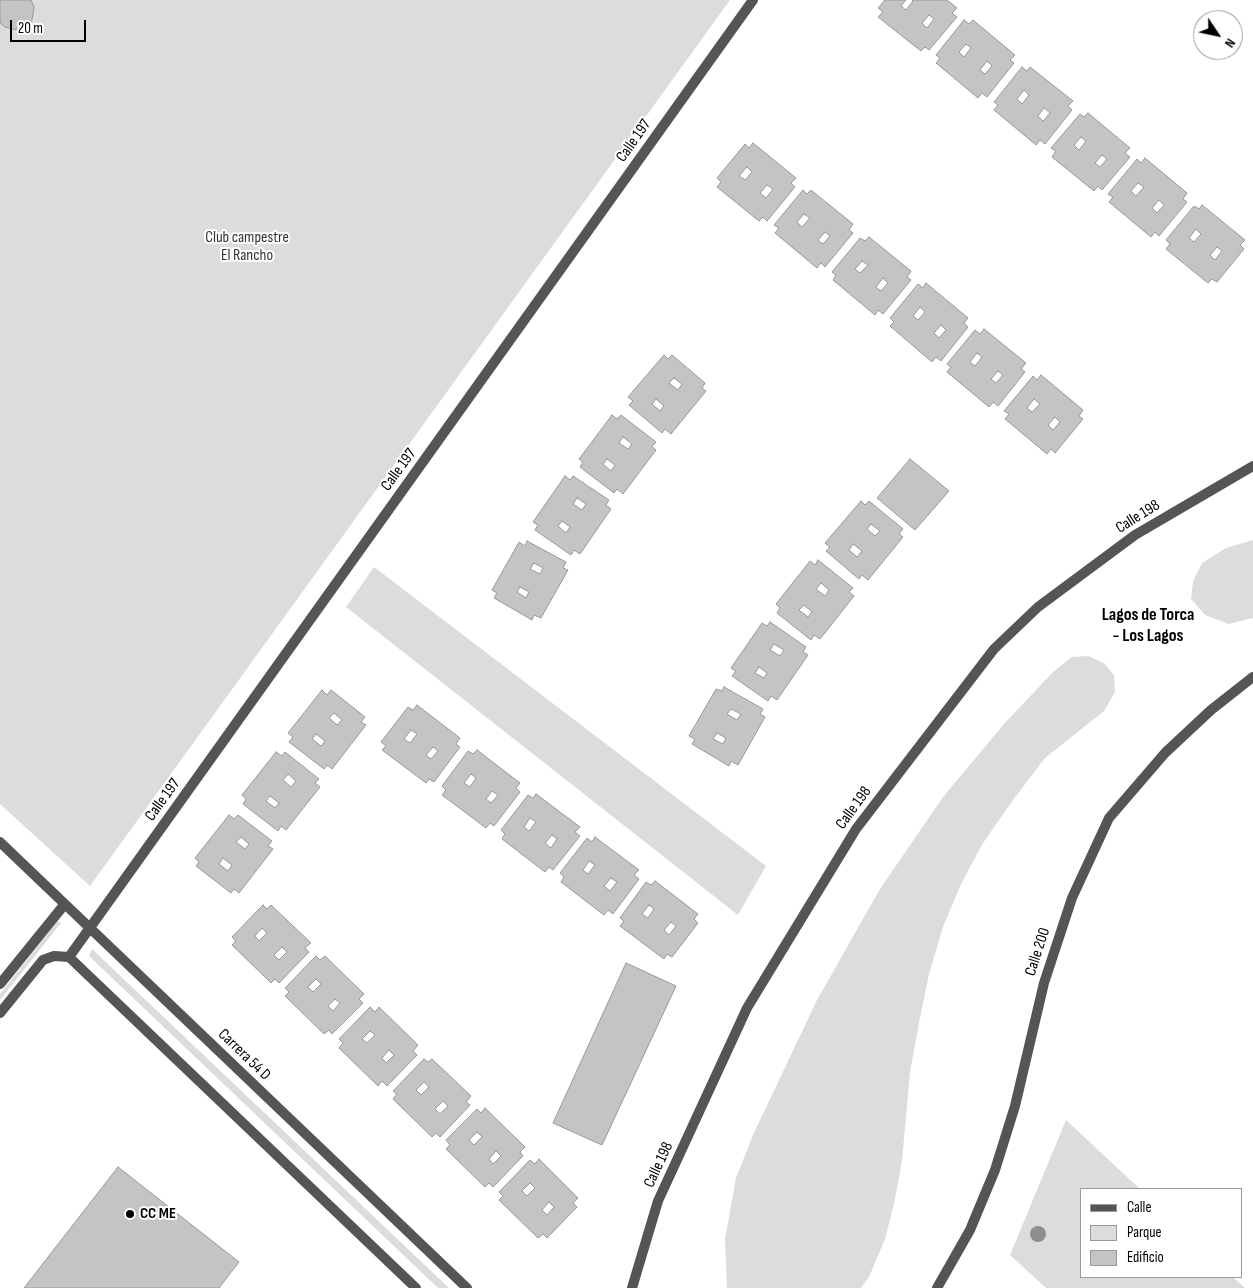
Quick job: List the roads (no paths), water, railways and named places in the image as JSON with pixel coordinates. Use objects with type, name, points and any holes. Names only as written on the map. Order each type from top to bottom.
[{"type":"street","name":"Calle 197","points":[[69,957],[753,0]]},
{"type":"street","name":"Calle 198","points":[[632,1288],[658,1201],[747,1008],[856,829],[994,649],[1038,606],[1135,535],[1253,466]]},
{"type":"street","name":"Calle 200","points":[[937,1288],[970,1230],[995,1170],[1015,1106],[1044,983],[1072,898],[1110,818],[1165,753],[1211,710],[1253,677]]},
{"type":"street","name":"Carrera 54 D","points":[[0,842],[467,1288]]},
{"type":"street","points":[[0,984],[64,904]]},
{"type":"street","points":[[0,1013],[43,960],[54,956],[69,957],[416,1288]]},
{"type":"place","name":"CC ME","points":[[130,1214]]},
{"type":"district","name":"Lagos de Torca - Los Lagos","points":[[1148,625]]},
{"type":"park label","name":"Club campestre El Rancho","points":[[247,247]]}]
